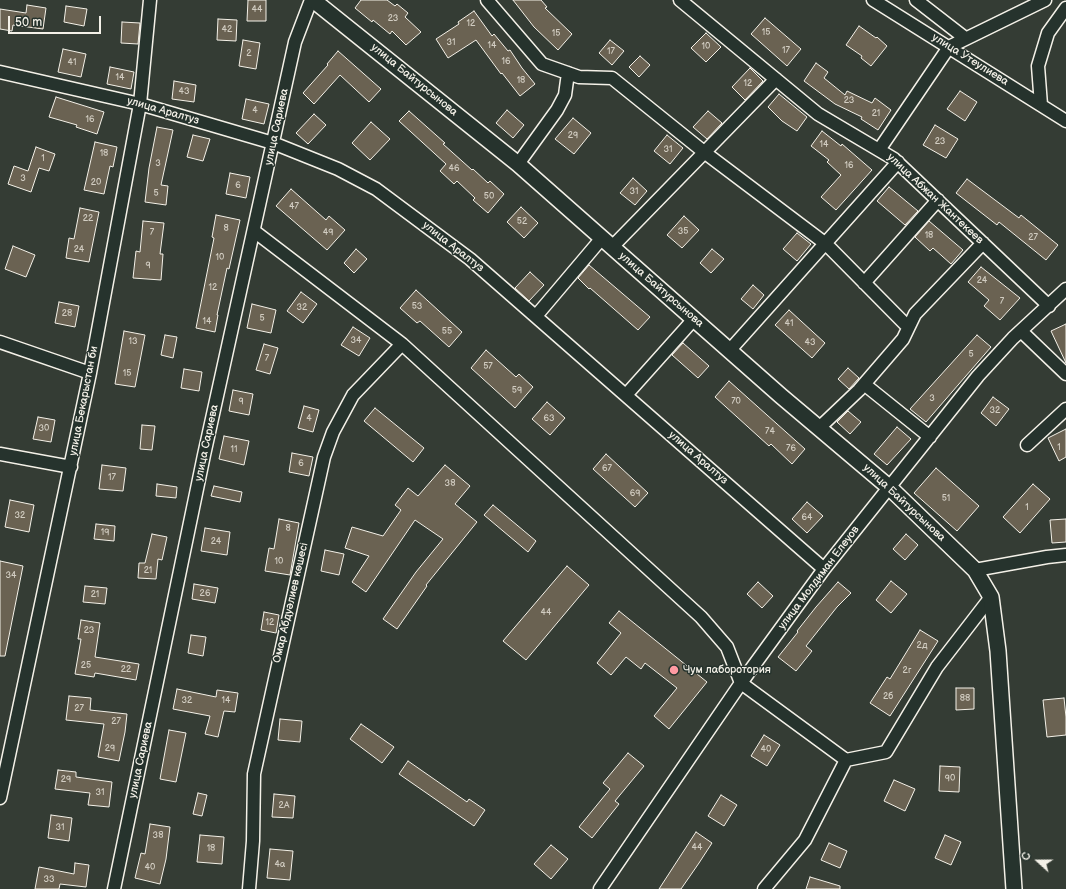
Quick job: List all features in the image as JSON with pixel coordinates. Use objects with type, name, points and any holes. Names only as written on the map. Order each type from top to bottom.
[{"type":"street","name":"улица Бекарыстан би","points":[[0,798],[90,373],[140,104],[150,0]]},
{"type":"street","name":"улица Сариева","points":[[114,889],[204,455],[295,42],[312,0]]},
{"type":"street","name":"улица Байтурсынова","points":[[312,0],[518,164],[730,351],[890,488],[975,570],[991,597],[998,651],[1014,889]]},
{"type":"street","points":[[487,0],[542,64],[579,77],[612,78],[704,152],[826,244],[908,327]]},
{"type":"street","name":"улица Абжан Жантекеев","points":[[680,0],[818,114],[898,162],[1049,306]]},
{"type":"street","name":"улица Утеулиева","points":[[873,0],[1066,120]]},
{"type":"street","points":[[916,0],[965,38]]},
{"type":"street","points":[[879,150],[949,47],[1045,0]]},
{"type":"street","points":[[1041,105],[1038,66],[1048,33],[1066,8]]},
{"type":"street","points":[[518,164],[557,110],[565,95],[568,73]]},
{"type":"street","name":"улица Аралтуз","points":[[1,75],[140,104],[273,143],[338,169],[376,189],[470,258],[824,568]]},
{"type":"street","points":[[536,316],[607,242],[704,152],[776,79]]},
{"type":"street","points":[[730,351],[898,162]]},
{"type":"street","points":[[864,283],[938,200]]},
{"type":"street","points":[[254,231],[402,344],[701,617],[727,647],[741,683],[846,760],[886,752],[937,666],[991,597]]},
{"type":"street","points":[[819,428],[864,384],[903,339],[914,314],[983,243]]},
{"type":"street","name":"улица Молдиман Елеуов","points":[[600,889],[741,683],[824,568],[890,488],[978,376],[1021,331],[1066,289]]},
{"type":"street","points":[[626,395],[694,319]]},
{"type":"street","points":[[1021,331],[1066,374]]},
{"type":"street","points":[[0,342],[90,373]]},
{"type":"street","name":"Омар Абдуәлиев көшесі","points":[[249,889],[253,841],[254,774],[324,457],[333,432],[353,395],[402,344]]},
{"type":"street","points":[[864,384],[930,437]]},
{"type":"street","points":[[1027,445],[1066,409]]},
{"type":"street","points":[[0,454],[71,467]]},
{"type":"street","points":[[975,570],[1047,557],[1066,556]]},
{"type":"street","points":[[764,889],[805,840],[846,760]]},
{"type":"building","points":[[248,0],[266,0],[266,21],[247,21]]},
{"type":"building","points":[[361,0],[387,0],[395,6],[397,4],[408,13],[405,17],[421,32],[406,45],[392,31],[390,34],[355,8]]},
{"type":"building","points":[[513,0],[541,0],[547,7],[545,8],[572,34],[558,50],[534,27]]},
{"type":"building","points":[[27,5],[46,8],[43,29],[13,25],[12,31],[0,29],[0,9],[26,13]]},
{"type":"building","points":[[66,6],[87,9],[84,26],[64,22]]},
{"type":"building","points":[[474,11],[492,36],[494,34],[508,51],[510,50],[535,84],[520,96],[502,73],[501,74],[476,40],[448,58],[436,39],[459,24],[458,22]]},
{"type":"building","points":[[765,18],[801,49],[787,66],[751,34]]},
{"type":"building","points":[[218,19],[237,20],[236,41],[217,40]]},
{"type":"building","points":[[122,22],[140,23],[138,44],[121,43]]},
{"type":"building","points":[[859,26],[876,38],[877,37],[887,46],[871,66],[861,58],[862,56],[846,45]]},
{"type":"building","points":[[706,33],[721,47],[706,62],[691,48]]},
{"type":"building","points":[[243,40],[260,43],[256,69],[239,66]]},
{"type":"building","points":[[610,40],[624,51],[612,65],[599,53]]},
{"type":"building","points":[[63,49],[86,54],[81,77],[58,72]]},
{"type":"building","points":[[338,51],[381,89],[369,102],[340,75],[314,104],[303,93],[328,65],[327,64]]},
{"type":"building","points":[[640,56],[650,65],[639,77],[629,67]]},
{"type":"building","points":[[816,63],[828,72],[824,78],[845,95],[847,91],[872,103],[875,98],[891,110],[878,130],[861,119],[862,117],[835,104],[804,81]]},
{"type":"building","points":[[110,67],[134,72],[131,89],[107,84]]},
{"type":"building","points":[[750,68],[763,81],[745,100],[732,87]]},
{"type":"building","points":[[174,81],[196,85],[194,102],[172,99]]},
{"type":"building","points":[[960,91],[977,102],[965,121],[947,109]]},
{"type":"building","points":[[779,94],[807,117],[797,131],[782,121],[768,107]]},
{"type":"building","points":[[56,97],[104,112],[97,134],[76,127],[77,125],[49,117]]},
{"type":"building","points":[[246,99],[269,104],[264,124],[242,119]]},
{"type":"building","points":[[507,110],[524,125],[513,138],[496,123]]},
{"type":"building","points":[[409,111],[445,143],[443,144],[472,170],[473,169],[488,183],[490,181],[504,194],[488,213],[473,200],[475,198],[457,181],[454,184],[440,171],[446,164],[399,121]]},
{"type":"building","points":[[708,111],[722,123],[707,139],[693,127]]},
{"type":"building","points":[[314,114],[326,125],[308,144],[296,133]]},
{"type":"building","points":[[573,118],[591,133],[574,154],[555,139]]},
{"type":"building","points":[[371,122],[390,139],[370,160],[352,143]]},
{"type":"building","points":[[935,125],[958,139],[946,158],[923,145]]},
{"type":"building","points":[[157,127],[173,130],[161,185],[168,186],[166,205],[145,202],[149,168]]},
{"type":"building","points":[[822,131],[841,146],[842,144],[872,170],[836,210],[821,197],[841,175],[827,162],[829,160],[811,146]]},
{"type":"building","points":[[193,135],[210,139],[203,161],[187,157]]},
{"type":"building","points":[[667,135],[683,148],[670,164],[654,151]]},
{"type":"building","points":[[95,142],[117,147],[113,167],[110,166],[104,194],[84,190]]},
{"type":"building","points":[[36,147],[55,154],[49,171],[39,168],[31,192],[8,184],[14,166],[28,171]]},
{"type":"building","points":[[230,173],[250,177],[246,198],[226,194]]},
{"type":"building","points":[[633,178],[647,191],[635,205],[620,193]]},
{"type":"building","points":[[967,179],[1019,218],[1021,215],[1058,245],[1046,260],[999,222],[997,225],[956,193]]},
{"type":"building","points":[[889,187],[918,211],[905,225],[877,201]]},
{"type":"building","points":[[291,189],[326,220],[329,216],[345,230],[327,250],[276,206]]},
{"type":"building","points":[[521,207],[538,223],[524,238],[507,222]]},
{"type":"building","points":[[80,208],[99,212],[89,262],[66,258],[69,238],[74,239]]},
{"type":"building","points":[[216,215],[240,220],[229,269],[227,268],[215,332],[196,328],[214,238],[212,237]]},
{"type":"building","points":[[684,216],[699,230],[682,248],[667,235]]},
{"type":"building","points":[[143,221],[164,223],[160,254],[163,254],[161,280],[133,278],[136,251],[140,252]]},
{"type":"building","points":[[929,221],[963,250],[951,264],[933,248],[930,251],[915,237]]},
{"type":"building","points":[[797,233],[811,244],[797,261],[783,249]]},
{"type":"building","points":[[13,246],[35,255],[26,277],[5,269]]},
{"type":"building","points":[[356,249],[367,259],[354,273],[344,263]]},
{"type":"building","points":[[712,249],[724,259],[711,273],[700,263]]},
{"type":"building","points":[[589,265],[650,317],[638,330],[578,278]]},
{"type":"building","points":[[981,267],[1020,298],[1000,320],[984,306],[989,300],[968,282]]},
{"type":"building","points":[[530,272],[544,285],[529,301],[515,288]]},
{"type":"building","points":[[753,285],[764,295],[753,309],[741,299]]},
{"type":"building","points":[[416,290],[462,332],[449,347],[420,321],[417,323],[400,308]]},
{"type":"building","points":[[301,292],[317,304],[303,323],[287,311]]},
{"type":"building","points":[[59,302],[79,306],[75,327],[55,323]]},
{"type":"building","points":[[252,304],[276,310],[271,333],[247,328]]},
{"type":"building","points":[[789,310],[825,343],[812,358],[775,325]]},
{"type":"building","points":[[1066,324],[1066,363],[1051,331]]},
{"type":"building","points":[[353,327],[370,338],[359,356],[341,345]]},
{"type":"building","points":[[124,331],[145,335],[135,387],[115,384]]},
{"type":"building","points":[[165,335],[177,337],[173,358],[161,355]]},
{"type":"building","points":[[977,335],[991,347],[926,422],[910,409]]},
{"type":"building","points":[[683,343],[709,366],[698,378],[672,355]]},
{"type":"building","points":[[264,344],[278,348],[270,374],[256,370]]},
{"type":"building","points":[[486,350],[516,377],[519,374],[533,387],[515,408],[471,368]]},
{"type":"building","points":[[848,368],[859,378],[849,389],[838,379]]},
{"type":"building","points":[[184,369],[202,372],[199,391],[181,388]]},
{"type":"building","points":[[729,381],[805,449],[792,464],[771,444],[769,446],[715,397]]},
{"type":"building","points":[[233,390],[253,394],[249,415],[229,411]]},
{"type":"building","points":[[993,397],[1009,409],[996,426],[981,413]]},
{"type":"building","points":[[547,402],[565,418],[550,435],[532,419]]},
{"type":"building","points":[[304,406],[319,410],[313,432],[298,428]]},
{"type":"building","points":[[375,408],[424,448],[413,462],[364,421]]},
{"type":"building","points":[[848,411],[861,422],[850,434],[837,422]]},
{"type":"building","points":[[38,417],[55,420],[51,442],[33,439]]},
{"type":"building","points":[[142,425],[155,426],[152,450],[140,449]]},
{"type":"building","points":[[897,427],[911,439],[887,465],[874,454]]},
{"type":"building","points":[[1066,429],[1066,457],[1059,461],[1048,438]]},
{"type":"building","points":[[224,436],[249,441],[244,465],[219,459]]},
{"type":"building","points":[[292,453],[313,457],[309,476],[289,472]]},
{"type":"building","points":[[606,454],[648,493],[635,507],[593,469]]},
{"type":"building","points":[[102,465],[126,468],[123,491],[99,489]]},
{"type":"building","points":[[445,465],[470,486],[455,504],[477,522],[426,585],[427,586],[397,629],[383,619],[416,572],[443,539],[415,520],[366,592],[352,582],[369,556],[345,548],[352,527],[383,536],[401,510],[395,505],[408,488],[418,496]]},
{"type":"building","points":[[936,468],[979,506],[957,531],[914,493]]},
{"type":"building","points":[[157,484],[177,487],[176,498],[156,496]]},
{"type":"building","points":[[1033,484],[1050,499],[1020,533],[1003,517]]},
{"type":"building","points":[[214,486],[242,492],[240,502],[211,496]]},
{"type":"building","points":[[10,500],[34,505],[29,532],[5,527]]},
{"type":"building","points":[[807,502],[823,516],[807,533],[792,519]]},
{"type":"building","points":[[493,505],[536,541],[528,552],[484,515]]},
{"type":"building","points":[[279,519],[299,523],[290,575],[265,571],[269,548],[274,549]]},
{"type":"building","points":[[1066,519],[1066,542],[1052,543],[1050,520]]},
{"type":"building","points":[[96,524],[115,526],[114,541],[94,539]]},
{"type":"building","points":[[205,528],[230,532],[227,555],[201,551]]},
{"type":"building","points":[[152,534],[167,537],[162,560],[158,559],[156,579],[138,578],[139,563],[145,563]]},
{"type":"building","points":[[906,534],[918,545],[905,560],[893,549]]},
{"type":"building","points":[[325,550],[344,554],[339,575],[321,571]]},
{"type":"building","points":[[0,561],[23,566],[5,656],[0,656]]},
{"type":"building","points":[[567,566],[589,585],[526,660],[503,641]]},
{"type":"building","points":[[891,581],[907,594],[891,613],[876,600]]},
{"type":"building","points":[[758,582],[773,596],[762,608],[747,594]]},
{"type":"building","points":[[838,582],[851,593],[837,607],[806,646],[812,651],[796,671],[778,657],[816,607]]},
{"type":"building","points":[[194,584],[218,588],[215,603],[192,599]]},
{"type":"building","points":[[85,586],[107,588],[105,604],[83,602]]},
{"type":"building","name":"Чум лаборотория","points":[[619,611],[707,682],[669,729],[654,716],[677,688],[645,663],[641,669],[626,657],[611,675],[597,663],[621,633],[609,623]]},
{"type":"building","points":[[264,612],[279,615],[276,633],[261,630]]},
{"type":"building","points":[[81,620],[100,623],[95,657],[139,664],[136,680],[95,673],[94,677],[75,674],[81,639],[78,639]]},
{"type":"building","points":[[920,630],[938,641],[890,716],[870,703],[887,677],[890,679]]},
{"type":"building","points":[[191,635],[206,637],[203,656],[188,653]]},
{"type":"building","points":[[956,688],[974,688],[974,709],[956,710]]},
{"type":"building","points":[[177,689],[216,697],[217,690],[238,693],[235,712],[224,711],[218,737],[205,734],[210,716],[173,709]]},
{"type":"building","points":[[69,696],[91,698],[90,710],[127,714],[119,761],[98,757],[104,724],[66,720]]},
{"type":"building","points":[[1064,698],[1066,735],[1047,737],[1043,700]]},
{"type":"building","points":[[280,719],[302,721],[300,742],[278,740]]},
{"type":"building","points":[[361,724],[394,747],[382,763],[350,739]]},
{"type":"building","points":[[169,730],[186,733],[176,782],[160,779]]},
{"type":"building","points":[[764,735],[780,745],[767,766],[751,756]]},
{"type":"building","points":[[628,753],[644,766],[615,801],[619,804],[592,838],[579,827],[610,789],[603,783]]},
{"type":"building","points":[[408,761],[467,802],[469,799],[485,810],[474,826],[399,774]]},
{"type":"building","points":[[940,766],[960,767],[959,792],[939,791]]},
{"type":"building","points":[[58,770],[76,772],[76,777],[112,782],[109,807],[88,805],[90,793],[55,789]]},
{"type":"building","points":[[894,780],[915,789],[905,811],[884,801]]},
{"type":"building","points":[[198,793],[207,795],[202,816],[193,814]]},
{"type":"building","points":[[274,794],[295,796],[293,818],[272,817]]},
{"type":"building","points":[[721,795],[737,805],[724,826],[708,816]]},
{"type":"building","points":[[51,815],[72,818],[69,841],[48,838]]},
{"type":"building","points":[[150,824],[170,827],[166,859],[160,884],[135,878],[141,853],[145,854]]},
{"type":"building","points":[[696,832],[712,843],[681,889],[659,889]]},
{"type":"building","points":[[200,835],[224,837],[222,864],[197,862]]},
{"type":"building","points":[[945,835],[961,842],[951,865],[935,858]]},
{"type":"building","points":[[829,843],[847,851],[840,868],[821,860]]},
{"type":"building","points":[[551,845],[568,859],[551,879],[534,864]]},
{"type":"building","points":[[270,849],[293,851],[290,880],[267,878]]},
{"type":"building","points":[[75,863],[89,865],[86,887],[60,884],[59,889],[35,889],[39,867],[74,874]]},
{"type":"building","points":[[810,877],[840,886],[840,889],[806,889]]},
{"type":"place","name":"Чум лаборотория","points":[[674,670]]}]
